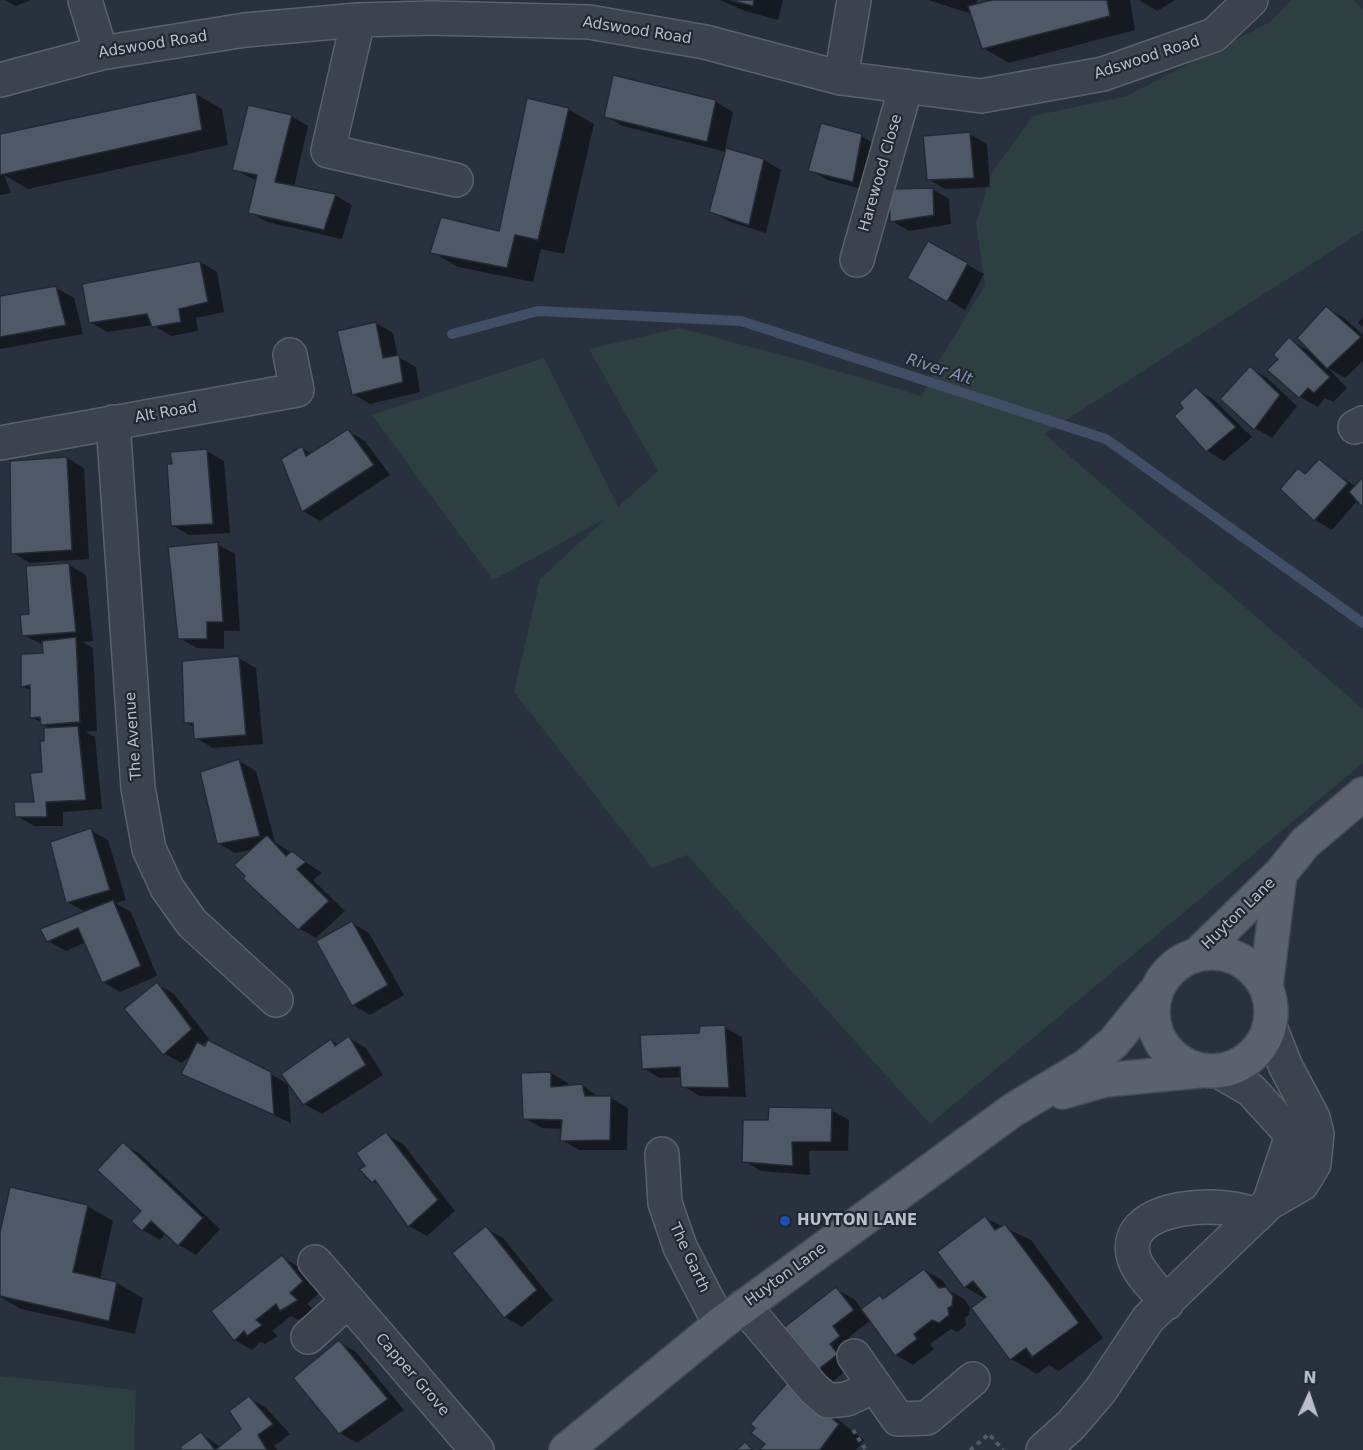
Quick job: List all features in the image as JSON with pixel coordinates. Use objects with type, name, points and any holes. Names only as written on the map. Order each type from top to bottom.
[{"type":"main road","name":"Huyton Lane","points":[[1198,954],[1280,874],[1305,843],[1363,794]]},
{"type":"main road","name":"Huyton Lane","points":[[1266,986],[1280,874]]},
{"type":"main road","points":[[1218,953],[1238,958],[1254,969],[1266,986],[1272,1006],[1270,1027],[1263,1043],[1252,1057],[1237,1066],[1209,1071],[1180,1063],[1165,1050],[1155,1032],[1152,1012],[1155,992],[1173,968],[1198,954],[1218,953]]},
{"type":"main road","name":"Huyton Lane","points":[[566,1450],[732,1315],[1013,1110],[1086,1066],[1114,1042],[1155,992]]},
{"type":"main road","name":"Huyton Lane","points":[[1013,1110],[1105,1080],[1209,1071]]},
{"type":"street","points":[[85,0],[101,53]]},
{"type":"street","points":[[841,78],[854,0]]},
{"type":"street","name":"Adswood Road","points":[[0,80],[101,53],[245,30],[358,20],[434,9],[589,22],[705,42],[841,78],[981,96],[1103,74],[1214,35],[1251,0]]},
{"type":"street","points":[[358,20],[328,151],[456,180]]},
{"type":"street","name":"Harewood Close","points":[[857,260],[906,86]]},
{"type":"street","name":"Alt Road","points":[[0,442],[297,390],[290,355]]},
{"type":"street","name":"The Avenue","points":[[112,422],[138,788],[149,849],[167,888],[192,924],[276,1000]]},
{"type":"street","points":[[1043,1450],[1083,1412],[1148,1319],[1263,1210],[1302,1184],[1314,1164],[1317,1151],[1313,1118],[1286,1067],[1270,1027]]},
{"type":"street","points":[[1209,1071],[1251,1090],[1292,1135],[1263,1210]]},
{"type":"street","name":"The Garth","points":[[662,1154],[665,1203],[680,1246],[732,1315],[828,1401],[847,1399],[875,1386]]},
{"type":"street","points":[[1167,1303],[1133,1256],[1132,1245],[1142,1225],[1152,1217],[1205,1207],[1263,1210]]},
{"type":"street","name":"Capper Grove","points":[[315,1262],[477,1450]]},
{"type":"street","points":[[308,1337],[348,1301]]},
{"type":"street","points":[[854,1356],[898,1419],[927,1418],[973,1379]]},
{"type":"path","points":[[970,1450],[989,1434],[1004,1450]]},
{"type":"shaded area","points":[[1291,0],[1354,0],[1363,10],[1363,231],[1044,434],[1363,709],[1363,763],[930,1124],[687,855],[652,868],[514,692],[540,579],[605,519],[493,580],[372,415],[544,358],[618,507],[658,471],[589,349],[679,328],[793,358],[922,396],[937,365],[985,285],[976,223],[992,173],[1033,116],[1127,96],[1270,22]]},
{"type":"shaded area","points":[[0,1376],[136,1390],[134,1450],[0,1450]]},
{"type":"building","points":[[730,0],[754,0],[753,6]]},
{"type":"building","points":[[992,0],[1107,0],[1110,16],[982,49],[968,6]]},
{"type":"building","points":[[613,75],[716,100],[707,142],[604,117]]},
{"type":"building","points":[[196,92],[202,130],[0,175],[0,134]]},
{"type":"building","points":[[527,98],[569,108],[538,240],[515,235],[507,268],[430,253],[441,217],[499,231]]},
{"type":"building","points":[[248,105],[292,115],[275,182],[336,194],[324,230],[248,213],[257,175],[232,170]]},
{"type":"building","points":[[821,123],[862,134],[853,182],[808,171]]},
{"type":"building","points":[[970,132],[974,178],[927,180],[923,136]]},
{"type":"building","points":[[726,148],[764,159],[749,225],[709,212]]},
{"type":"building","points":[[933,188],[934,215],[890,222],[889,189]]},
{"type":"building","points":[[928,241],[968,263],[947,302],[907,278]]},
{"type":"building","points":[[200,261],[208,302],[179,309],[181,322],[152,327],[147,314],[89,323],[82,284]]},
{"type":"building","points":[[56,286],[66,325],[0,337],[0,296]]},
{"type":"building","points":[[1326,306],[1361,337],[1327,369],[1297,338]]},
{"type":"building","points":[[376,322],[383,358],[399,355],[403,382],[352,395],[337,331]]},
{"type":"building","points":[[1289,337],[1330,377],[1314,393],[1308,388],[1299,398],[1267,370],[1278,359],[1273,355]]},
{"type":"building","points":[[1250,366],[1280,395],[1254,430],[1220,399]]},
{"type":"building","points":[[1196,387],[1236,427],[1206,452],[1174,416],[1183,408],[1179,403]]},
{"type":"building","points":[[348,429],[374,465],[302,512],[281,459],[302,446],[306,456]]},
{"type":"building","points":[[207,449],[213,524],[171,526],[167,464],[172,464],[170,452]]},
{"type":"building","points":[[67,457],[72,550],[11,554],[10,461]]},
{"type":"building","points":[[1319,459],[1348,483],[1314,521],[1280,489],[1298,468],[1305,474]]},
{"type":"building","points":[[1363,477],[1363,508],[1349,492]]},
{"type":"building","points":[[218,542],[223,622],[207,622],[207,639],[178,639],[168,547]]},
{"type":"building","points":[[69,563],[76,632],[22,636],[20,615],[29,614],[26,566]]},
{"type":"building","points":[[76,637],[80,722],[41,725],[40,717],[30,718],[30,685],[21,687],[21,654],[43,653],[42,641]]},
{"type":"building","points":[[239,656],[246,735],[194,739],[193,723],[184,723],[182,661]]},
{"type":"building","points":[[78,726],[86,800],[46,802],[47,817],[15,817],[14,802],[34,802],[30,773],[42,772],[40,741],[44,741],[44,728]]},
{"type":"building","points":[[239,759],[260,836],[217,844],[200,772]]},
{"type":"building","points":[[91,828],[110,890],[66,903],[50,842]]},
{"type":"building","points":[[267,835],[286,856],[292,851],[306,862],[297,869],[329,901],[298,930],[243,879],[245,876],[234,865]]},
{"type":"building","points":[[113,900],[141,966],[102,983],[78,928],[47,942],[40,929]]},
{"type":"building","points":[[352,921],[388,985],[352,1006],[316,941]]},
{"type":"building","points":[[157,982],[192,1029],[163,1055],[124,1009]]},
{"type":"building","points":[[725,1025],[729,1088],[681,1087],[680,1067],[642,1069],[640,1035],[699,1033],[700,1026]]},
{"type":"building","points":[[349,1036],[366,1065],[303,1105],[281,1074],[331,1039],[335,1046]]},
{"type":"building","points":[[208,1040],[271,1072],[274,1115],[181,1074],[197,1042],[205,1046]]},
{"type":"building","points":[[551,1072],[551,1087],[582,1084],[585,1096],[611,1096],[610,1140],[560,1141],[562,1120],[523,1119],[521,1073]]},
{"type":"building","points":[[769,1107],[832,1108],[831,1142],[792,1142],[793,1166],[742,1162],[743,1120],[768,1120]]},
{"type":"building","points":[[386,1132],[438,1200],[408,1227],[375,1180],[372,1183],[359,1169],[365,1166],[356,1153]]},
{"type":"building","points":[[123,1142],[203,1218],[178,1246],[151,1221],[142,1231],[131,1221],[141,1211],[97,1170]]},
{"type":"building","points":[[10,1187],[88,1205],[73,1272],[117,1282],[109,1321],[0,1296],[0,1232]]},
{"type":"building","points":[[985,1216],[995,1230],[1005,1224],[1079,1323],[1032,1357],[1026,1348],[1010,1360],[971,1308],[986,1297],[973,1281],[964,1288],[937,1252]]},
{"type":"building","points":[[486,1226],[537,1290],[504,1318],[452,1253]]},
{"type":"building","points":[[282,1255],[303,1281],[290,1293],[298,1300],[280,1311],[276,1304],[256,1320],[262,1325],[247,1336],[244,1331],[234,1341],[211,1311]]},
{"type":"building","points":[[924,1269],[939,1288],[946,1287],[953,1296],[952,1306],[948,1308],[949,1315],[939,1323],[932,1320],[914,1334],[917,1339],[895,1356],[861,1309],[880,1295],[883,1299]]},
{"type":"building","points":[[836,1287],[854,1310],[833,1326],[840,1336],[830,1344],[838,1354],[815,1372],[782,1329]]},
{"type":"building","points":[[339,1340],[388,1399],[339,1434],[293,1378]]},
{"type":"building","points":[[787,1383],[839,1424],[820,1450],[759,1450],[765,1444],[751,1433],[755,1428],[750,1424]]},
{"type":"building","points":[[249,1396],[273,1424],[258,1435],[267,1450],[215,1450],[241,1429],[229,1411]]},
{"type":"building","points":[[201,1432],[215,1450],[182,1450],[180,1447]]},
{"type":"building","points":[[745,1442],[753,1450],[736,1450]]},
{"type":"waterway","name":"River Alt","points":[[452,334],[538,311],[741,321],[1106,439],[1363,623]]},
{"type":"place","name":"HUYTON LANE","points":[[785,1221]]}]
